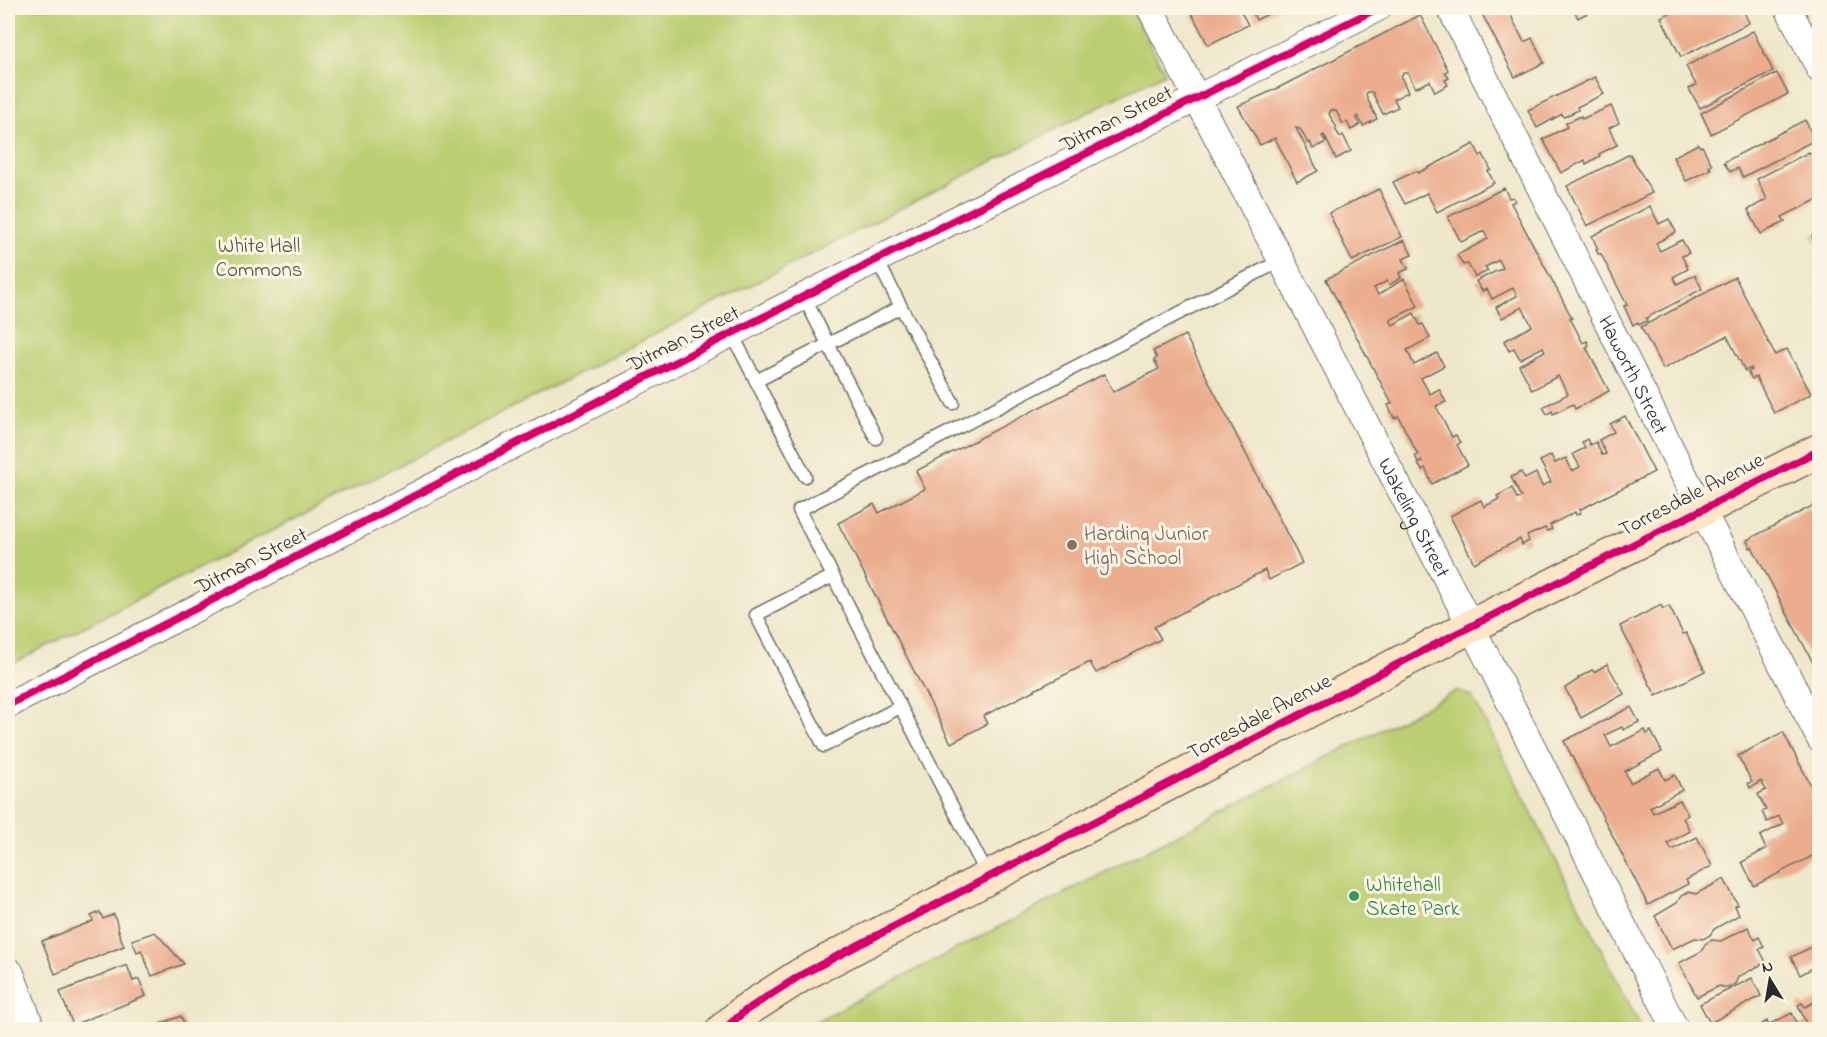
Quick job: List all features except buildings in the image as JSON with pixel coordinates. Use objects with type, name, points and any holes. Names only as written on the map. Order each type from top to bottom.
[{"type":"main road","name":"Torresdale Avenue","points":[[723,1029],[745,1011],[801,975],[1471,626],[1820,450]]},
{"type":"street","name":"Wakeling Street","points":[[1150,8],[1471,626],[1676,1029]]},
{"type":"street","name":"Ditman Street","points":[[8,705],[804,297],[1378,8]]},
{"type":"street","name":"Haworth Street","points":[[1450,8],[1820,738]]},
{"type":"street","points":[[1788,8],[1820,70]]},
{"type":"street","points":[[8,974],[29,1029]]},
{"type":"lane","points":[[877,260],[953,403]]},
{"type":"lane","points":[[989,878],[799,510],[1280,261]]},
{"type":"lane","points":[[804,297],[876,438]]},
{"type":"lane","points":[[756,381],[901,307]]},
{"type":"lane","points":[[732,334],[805,476]]},
{"type":"lane","points":[[833,576],[756,615],[761,626],[824,746],[900,707]]},
{"type":"green space","name":"White Hall Commons","points":[[8,8],[1130,8],[1165,73],[8,666]]},
{"type":"green space","points":[[1456,691],[1472,696],[1642,1029],[804,1029],[811,1024]]},
{"type":"cycle path","points":[[8,705],[520,441],[1378,8]]},
{"type":"cycle path","points":[[723,1030],[745,1011],[801,975],[1444,640],[1820,450]]},
{"type":"place","name":"Harding Junior High School","points":[[1072,545]]},
{"type":"place","name":"Whitehall Skate Park","points":[[1354,896]]}]
